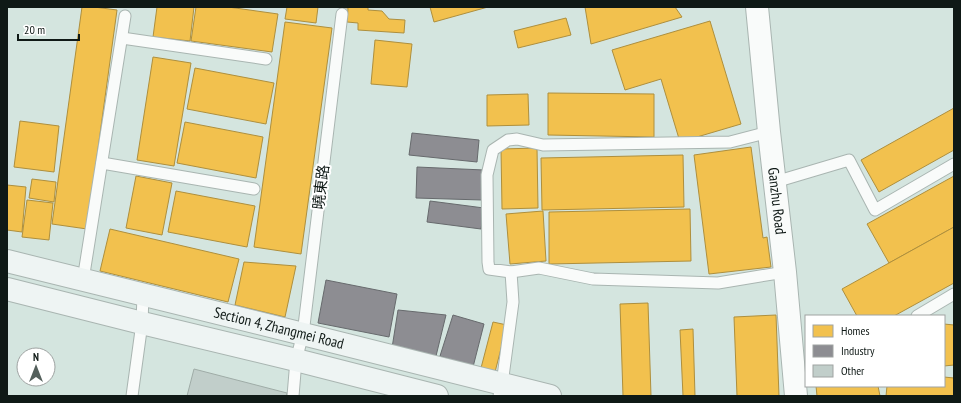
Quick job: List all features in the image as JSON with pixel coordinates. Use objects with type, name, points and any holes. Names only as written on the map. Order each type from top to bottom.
[{"type":"main road","name":"Section 4, Zhangmei Road","points":[[7,262],[303,334],[501,390],[550,396]]},
{"type":"main road","name":"Section 4, Zhangmei Road","points":[[7,289],[438,396]]},
{"type":"street","name":"Ganzhu Road","points":[[757,7],[769,132],[785,272],[800,368],[796,396]]},
{"type":"lane","name":"曉東路","points":[[292,396],[296,360],[303,334],[342,14]]},
{"type":"lane","points":[[83,280],[125,16]]},
{"type":"lane","points":[[122,38],[266,59]]},
{"type":"lane","points":[[769,132],[730,142],[543,145],[517,138],[508,140],[493,150],[487,175],[488,262],[489,269],[511,272],[539,268],[593,279],[718,283],[785,272]]},
{"type":"lane","points":[[775,182],[849,160],[875,210],[954,164]]},
{"type":"lane","points":[[102,163],[254,190]]},
{"type":"lane","points":[[501,390],[514,302],[511,272]]},
{"type":"lane","points":[[920,315],[954,294]]},
{"type":"lane","points":[[132,396],[142,323],[143,296]]},
{"type":"building: Homes","points":[[82,7],[117,10],[87,229],[52,224]]},
{"type":"building: Homes","points":[[157,7],[194,7],[190,41],[153,37]]},
{"type":"building: Homes","points":[[196,7],[228,7],[278,14],[272,52],[191,41]]},
{"type":"building: Homes","points":[[287,7],[318,7],[316,23],[285,19]]},
{"type":"building: Homes","points":[[332,7],[368,7],[368,10],[382,11],[389,19],[405,20],[404,33],[358,30],[358,23],[347,22],[348,8]]},
{"type":"building: Homes","points":[[430,7],[488,7],[434,22]]},
{"type":"building: Homes","points":[[585,7],[675,7],[682,17],[591,44]]},
{"type":"building: Homes","points":[[566,18],[571,35],[518,48],[514,31]]},
{"type":"building: Homes","points":[[710,21],[741,124],[680,142],[661,79],[625,90],[612,50]]},
{"type":"building: Homes","points":[[285,22],[332,28],[301,254],[254,247]]},
{"type":"building: Homes","points":[[375,40],[412,44],[407,87],[371,84]]},
{"type":"building: Homes","points":[[153,57],[191,63],[174,166],[137,160]]},
{"type":"building: Homes","points":[[195,68],[274,83],[266,124],[187,109]]},
{"type":"building: Homes","points":[[548,93],[654,94],[654,137],[548,135]]},
{"type":"building: Homes","points":[[528,94],[529,125],[487,126],[487,95]]},
{"type":"building: Homes","points":[[954,108],[954,150],[879,192],[861,160]]},
{"type":"building: Homes","points":[[20,121],[59,126],[54,172],[14,167]]},
{"type":"building: Homes","points":[[185,122],[263,137],[256,178],[177,163]]},
{"type":"building: Homes","points":[[751,147],[763,238],[767,237],[771,267],[709,274],[694,155]]},
{"type":"building: Homes","points":[[537,148],[538,208],[502,209],[501,149]]},
{"type":"building: Homes","points":[[683,155],[684,207],[542,210],[541,158]]},
{"type":"building: Homes","points":[[136,176],[172,183],[162,235],[126,228]]},
{"type":"building: Homes","points":[[954,176],[954,227],[889,263],[867,224]]},
{"type":"building: Homes","points":[[32,179],[56,182],[54,202],[29,198]]},
{"type":"building: Homes","points":[[7,185],[26,187],[22,232],[7,230]]},
{"type":"building: Homes","points":[[176,191],[255,206],[247,247],[168,232]]},
{"type":"building: Homes","points":[[27,200],[53,203],[49,240],[22,237]]},
{"type":"building: Homes","points":[[690,209],[691,261],[549,264],[549,212]]},
{"type":"building: Homes","points":[[543,211],[546,261],[510,264],[506,214]]},
{"type":"building: Homes","points":[[954,227],[954,283],[896,315],[856,315],[842,289]]},
{"type":"building: Homes","points":[[110,229],[239,259],[228,302],[100,271]]},
{"type":"building: Homes","points":[[244,262],[296,266],[285,317],[235,305]]},
{"type":"building: Homes","points":[[648,303],[651,396],[623,396],[620,304]]},
{"type":"building: Homes","points":[[776,315],[779,396],[737,396],[734,317]]},
{"type":"building: Homes","points":[[493,322],[507,325],[495,372],[481,368]]},
{"type":"building: Homes","points":[[945,324],[954,325],[954,365],[945,366]]},
{"type":"building: Homes","points":[[693,329],[695,396],[683,396],[680,330]]},
{"type":"building: Homes","points":[[945,377],[954,378],[954,396],[886,396],[887,387],[945,387]]},
{"type":"building: Homes","points":[[816,387],[878,387],[880,396],[817,396]]},
{"type":"building: Industry","points":[[412,133],[479,140],[477,162],[409,155]]},
{"type":"building: Industry","points":[[417,167],[484,170],[482,200],[416,198]]},
{"type":"building: Industry","points":[[430,201],[484,208],[481,229],[427,222]]},
{"type":"building: Industry","points":[[326,280],[397,294],[389,337],[318,323]]},
{"type":"building: Industry","points":[[398,310],[446,315],[436,356],[392,348]]},
{"type":"building: Industry","points":[[453,315],[484,324],[473,367],[440,356]]},
{"type":"building: Other","points":[[194,369],[287,393],[286,396],[187,396]]}]
